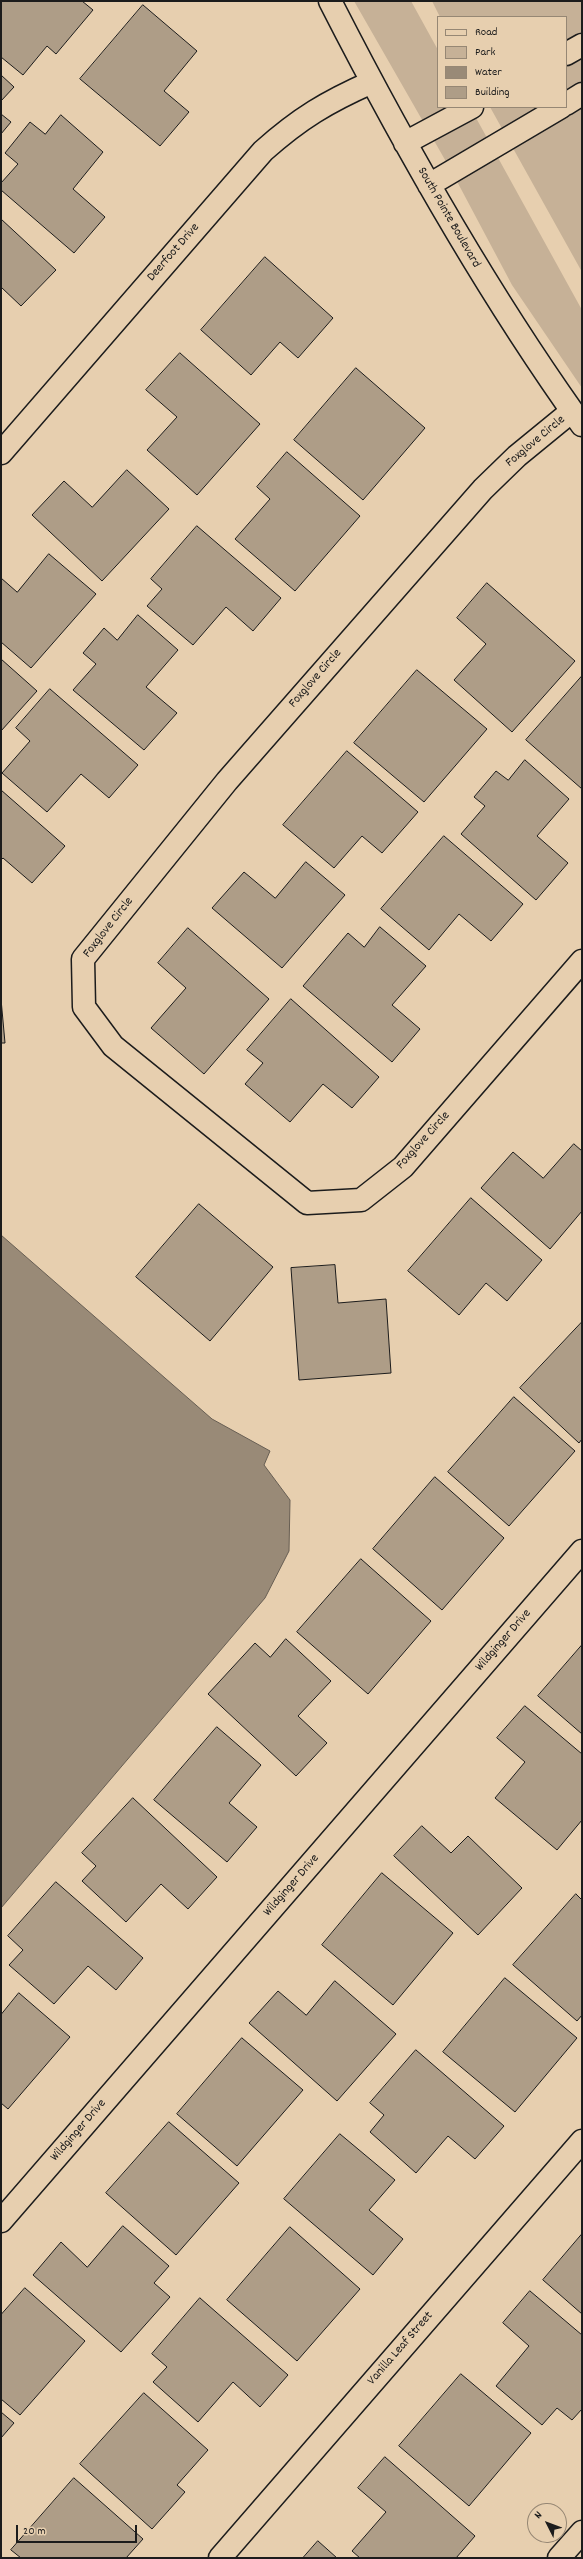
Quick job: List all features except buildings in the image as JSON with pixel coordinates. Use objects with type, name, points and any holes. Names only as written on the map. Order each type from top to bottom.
[{"type":"street","name":"South Pointe Boulevard","points":[[330,1],[372,82],[461,244],[502,309],[577,418]]},
{"type":"street","points":[[567,53],[582,45]]},
{"type":"street","name":"Deerfoot Drive","points":[[1,452],[263,150],[296,122],[332,100],[372,82]]},
{"type":"street","points":[[567,103],[582,94]]},
{"type":"street","points":[[405,143],[470,108]]},
{"type":"street","points":[[429,185],[559,108]]},
{"type":"street","name":"Foxglove Circle","points":[[577,418],[517,456],[483,489],[227,781],[83,958],[84,1007],[113,1046],[307,1203],[361,1200],[403,1167],[582,962]]},
{"type":"street","name":"Wildginger Drive","points":[[1,2221],[582,1551]]},
{"type":"street","name":"Vanilla Leaf Street","points":[[220,2558],[582,2141]]},
{"type":"street","points":[[559,2558],[582,2532]]},
{"type":"green space","points":[[354,1],[411,1],[437,48],[437,108],[471,108],[582,310],[582,388],[512,285],[452,172]]},
{"type":"green space","points":[[432,1],[582,1],[582,272],[491,108],[567,108],[567,16],[440,16]]},
{"type":"water","points":[[1,1235],[212,1419],[270,1451],[264,1465],[290,1500],[289,1551],[265,1598],[1,1908]]}]
